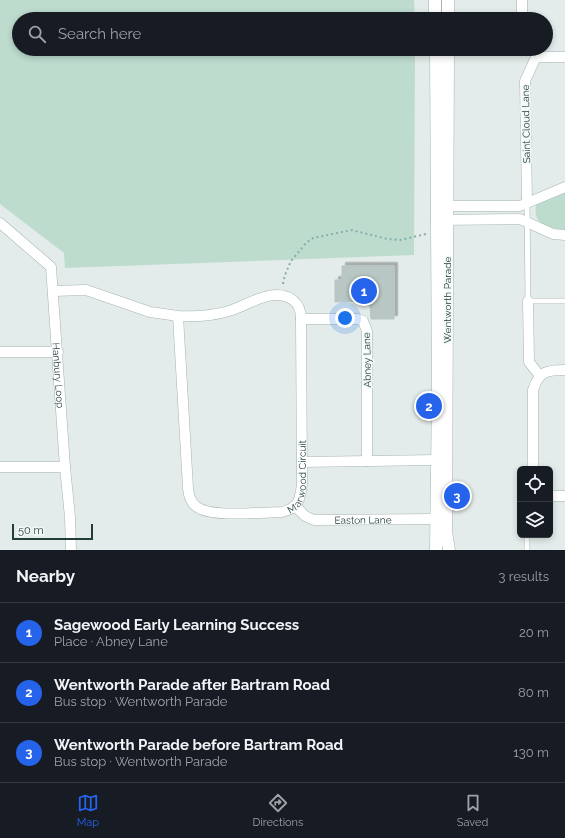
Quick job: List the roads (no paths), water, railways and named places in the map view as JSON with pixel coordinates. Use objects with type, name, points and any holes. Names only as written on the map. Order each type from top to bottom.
[{"type":"street","points":[[435,0],[435,12]]},
{"type":"street","points":[[448,0],[448,12]]},
{"type":"street","points":[[522,0],[522,12]]},
{"type":"street","points":[[553,55],[565,57]]},
{"type":"street","name":"Wentworth Parade","points":[[436,56],[442,207],[446,532],[449,550]]},
{"type":"street","name":"Wentworth Parade","points":[[442,207],[448,56]]},
{"type":"street","name":"Saint Cloud Lane","points":[[528,202],[525,80],[533,56]]},
{"type":"street","points":[[442,207],[520,206],[565,187]]},
{"type":"street","points":[[442,220],[520,219],[553,234],[565,235]]},
{"type":"street","name":"Wentworth Parade","points":[[436,550],[442,220]]},
{"type":"street","name":"Hanbury Loop","points":[[0,224],[51,268],[70,517],[71,550]]},
{"type":"street","name":"Marwood Circuit","points":[[53,291],[86,290],[150,312],[197,317],[230,311],[272,295],[289,297],[299,307],[301,318],[302,462],[301,496],[296,506],[282,512],[218,513],[206,512],[193,504],[189,497],[188,488],[178,316]]},
{"type":"street","points":[[528,301],[529,362],[540,376]]},
{"type":"street","name":"Abney Lane","points":[[301,318],[358,319],[363,321],[366,326],[368,346],[367,461]]},
{"type":"street","points":[[0,352],[58,352]]},
{"type":"street","points":[[533,466],[533,390],[535,383],[546,371],[565,370]]},
{"type":"street","points":[[302,462],[437,460]]},
{"type":"street","points":[[0,467],[65,467]]},
{"type":"street","points":[[553,496],[565,496]]},
{"type":"street","name":"Easton Lane","points":[[296,506],[305,516],[314,520],[436,519]]},
{"type":"lane","points":[[528,202],[528,301],[565,301]]},
{"type":"lane","points":[[527,538],[527,550]]},
{"type":"place","name":"Sagewood Early Learning Success","points":[[364,291]]},
{"type":"place","name":"Wentworth Parade after Bartram Road","points":[[429,406]]},
{"type":"place","name":"Wentworth Parade before Bartram Road","points":[[457,496]]}]
